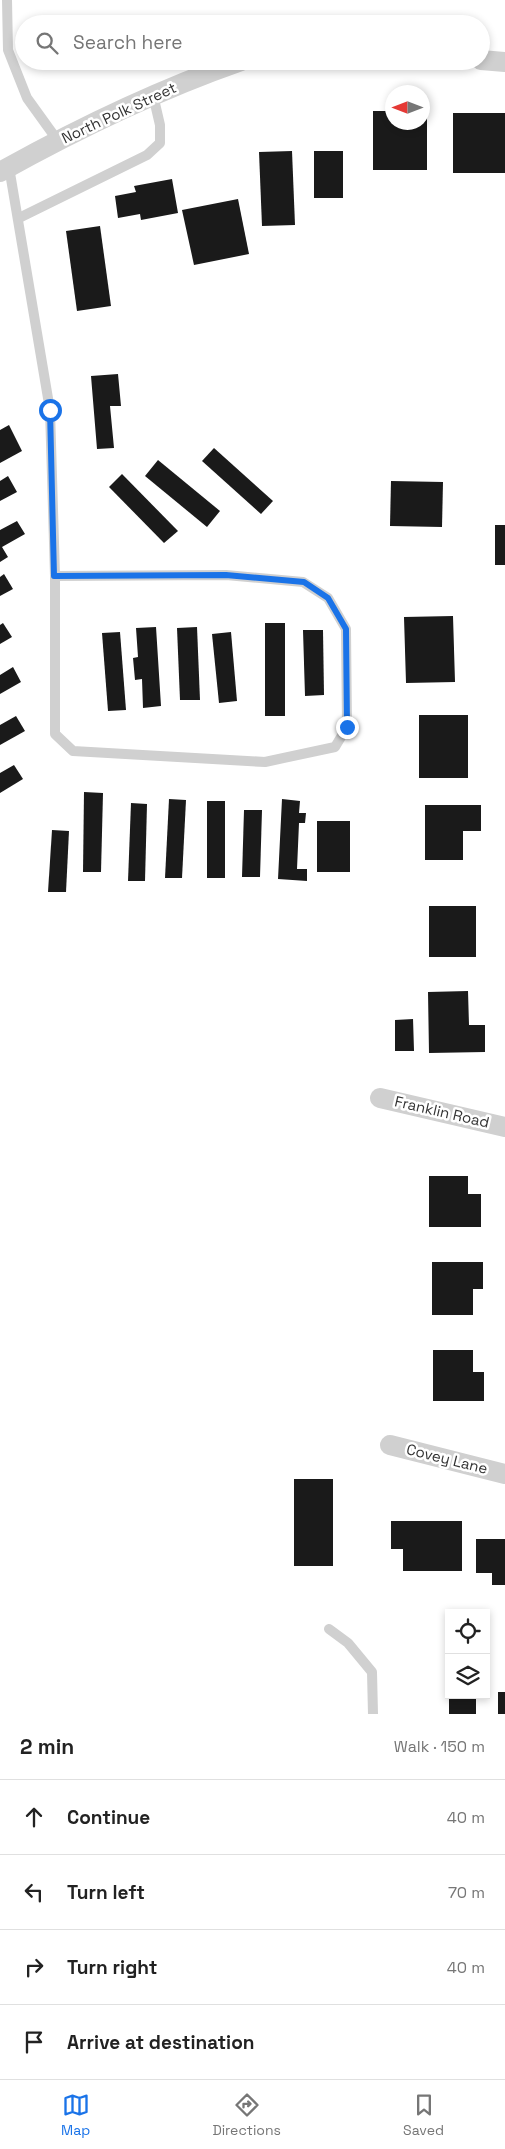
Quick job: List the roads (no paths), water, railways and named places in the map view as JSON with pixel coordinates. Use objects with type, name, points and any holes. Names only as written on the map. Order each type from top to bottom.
[{"type":"street","points":[[490,61],[505,62]]},
{"type":"street","name":"North Polk Street","points":[[4,170],[58,140],[153,95],[218,70]]},
{"type":"street","name":"Franklin Road","points":[[380,1098],[505,1127]]},
{"type":"street","name":"Covey Lane","points":[[390,1445],[505,1474]]},
{"type":"lane","points":[[7,0],[8,50],[15,68]]},
{"type":"lane","points":[[16,70],[27,98],[58,140]]},
{"type":"lane","points":[[19,218],[147,155],[160,143],[160,125],[153,95]]},
{"type":"lane","points":[[4,170],[19,218],[50,410],[55,734],[73,751],[266,762],[335,747],[347,727],[346,629],[328,598],[304,582],[226,575],[54,576]]},
{"type":"lane","points":[[329,1629],[348,1643],[372,1672],[373,1714]]}]
